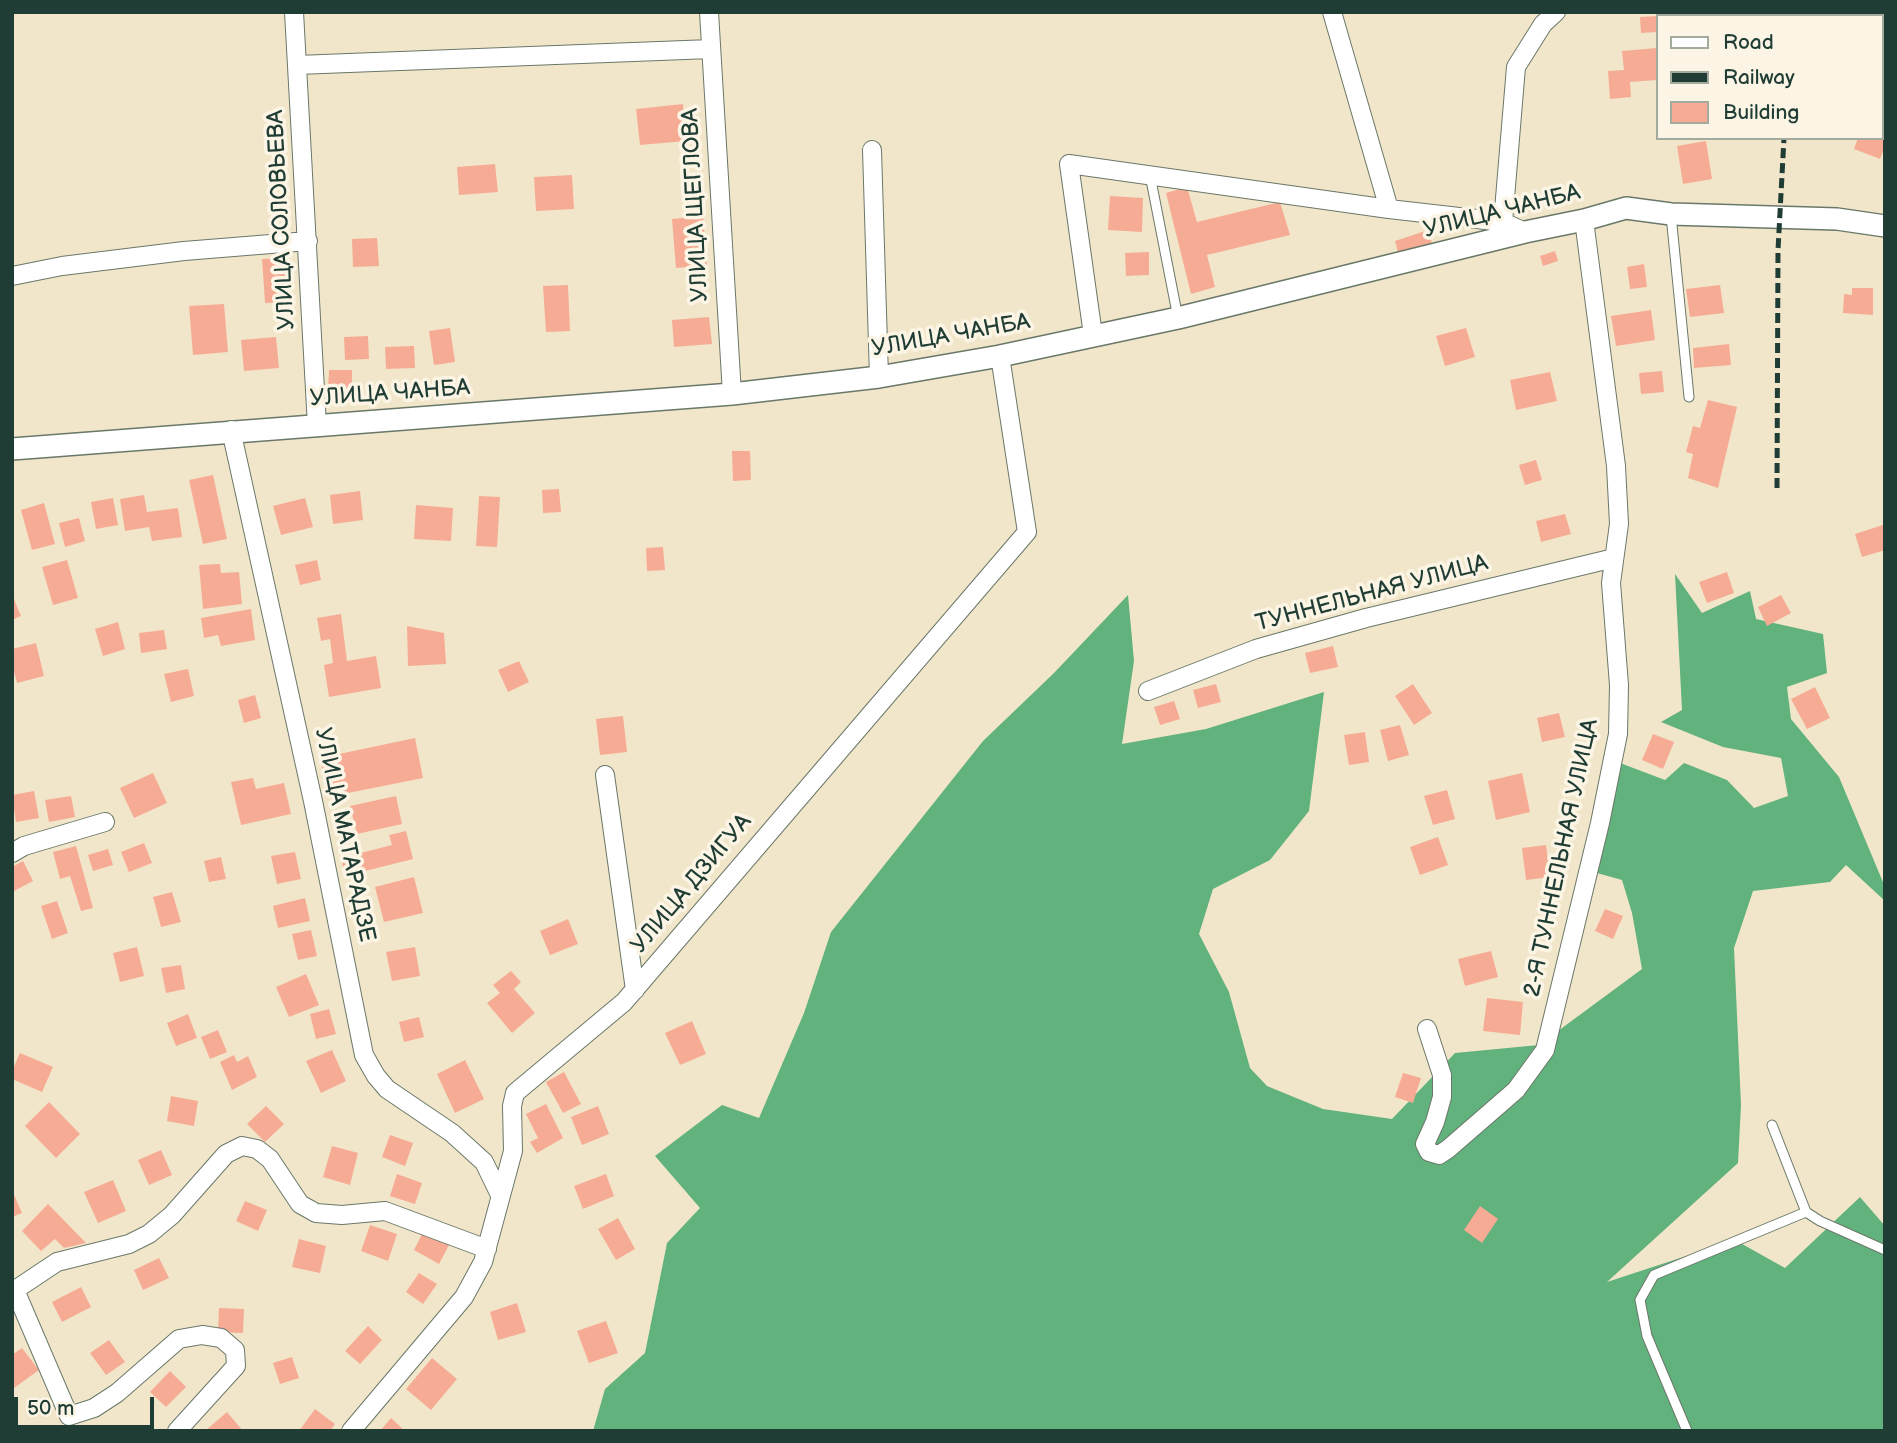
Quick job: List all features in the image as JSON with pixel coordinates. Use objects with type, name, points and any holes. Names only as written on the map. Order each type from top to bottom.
[{"type":"street","name":"УЛИЦА СОЛОВЬЕВА","points":[[294,12],[317,426]]},
{"type":"street","name":"УЛИЦА ЩЕГЛОВА","points":[[709,12],[732,394]]},
{"type":"street","points":[[1332,12],[1388,209]]},
{"type":"street","points":[[1093,335],[1069,164],[1388,209],[1499,231],[1517,67],[1543,24],[1556,12]]},
{"type":"street","points":[[297,65],[711,50]]},
{"type":"street","points":[[872,150],[879,377]]},
{"type":"street","name":"УЛИЦА ЧАНБА","points":[[12,449],[231,430],[317,426],[732,394],[879,377],[1000,356],[1178,318],[1499,231],[1525,232],[1626,208],[1671,214],[1837,219],[1885,226]]},
{"type":"street","name":"2-Я ТУННЕЛЬНАЯ УЛИЦА","points":[[1427,1029],[1442,1075],[1442,1097],[1425,1144],[1429,1152],[1439,1155],[1516,1090],[1545,1050],[1600,823],[1618,734],[1619,685],[1612,605],[1619,524],[1616,466],[1584,220]]},
{"type":"street","points":[[12,276],[62,266],[184,251],[308,241]]},
{"type":"street","name":"УЛИЦА ДЗИГУА","points":[[351,1431],[464,1297],[483,1262],[513,1151],[512,1107],[515,1093],[635,990],[1027,532],[1000,356]]},
{"type":"street","name":"УЛИЦА МАТАРАДЗЕ","points":[[231,430],[310,788],[364,1055],[387,1089],[453,1133],[484,1162],[500,1195]]},
{"type":"street","name":"ТУННЕЛЬНАЯ УЛИЦА","points":[[1148,691],[1256,649],[1366,618],[1614,558]]},
{"type":"street","points":[[605,775],[635,990]]},
{"type":"street","points":[[12,853],[24,846],[105,822]]},
{"type":"street","points":[[177,1431],[236,1366],[235,1350],[221,1338],[202,1335],[179,1339],[117,1393],[94,1408],[69,1416],[14,1291],[57,1262],[129,1244],[149,1234],[172,1214],[226,1154],[242,1146],[257,1149],[270,1158],[300,1204],[316,1213],[342,1215],[385,1211],[487,1249]]},
{"type":"lane","points":[[1150,175],[1178,318]]},
{"type":"lane","points":[[1671,214],[1689,397]]},
{"type":"lane","points":[[1772,1125],[1806,1212],[1885,1250]]},
{"type":"lane","points":[[1687,1431],[1647,1336],[1640,1300],[1654,1275],[1806,1212]]},
{"type":"green space","points":[[1675,574],[1702,613],[1750,591],[1756,619],[1823,634],[1827,673],[1787,687],[1791,719],[1839,777],[1885,887],[1885,901],[1846,865],[1830,882],[1753,891],[1734,948],[1741,1105],[1738,1163],[1607,1282],[1735,1240],[1785,1268],[1860,1197],[1885,1226],[1885,1431],[593,1431],[605,1389],[645,1353],[667,1243],[700,1208],[655,1156],[722,1105],[759,1118],[804,1013],[831,932],[983,741],[1054,673],[1128,595],[1134,661],[1122,744],[1206,729],[1324,692],[1309,811],[1270,860],[1213,889],[1199,934],[1229,992],[1250,1068],[1267,1086],[1323,1109],[1392,1119],[1455,1053],[1539,1045],[1642,969],[1632,913],[1622,880],[1597,873],[1620,763],[1665,780],[1684,763],[1727,780],[1754,808],[1788,796],[1781,758],[1723,747],[1661,722],[1682,710]]},
{"type":"building","points":[[1668,12],[1697,12],[1697,14]]},
{"type":"building","points":[[1656,16],[1656,32],[1641,33],[1640,17]]},
{"type":"building","points":[[1656,48],[1656,80],[1630,82],[1631,97],[1610,99],[1608,71],[1624,70],[1622,51]]},
{"type":"building","points":[[683,104],[686,141],[640,145],[636,109]]},
{"type":"building","points":[[1885,110],[1885,146],[1880,159],[1854,149],[1857,140],[1883,140]]},
{"type":"building","points":[[1706,141],[1712,179],[1683,184],[1677,146]]},
{"type":"building","points":[[495,164],[498,192],[459,195],[457,167]]},
{"type":"building","points":[[572,175],[574,209],[536,211],[534,177]]},
{"type":"building","points":[[1187,187],[1197,222],[1280,202],[1290,235],[1207,255],[1215,287],[1191,294],[1166,193]]},
{"type":"building","points":[[1110,196],[1143,198],[1142,232],[1108,230]]},
{"type":"building","points":[[703,216],[707,265],[676,268],[672,219]]},
{"type":"building","points":[[1428,230],[1434,250],[1400,260],[1395,241]]},
{"type":"building","points":[[377,238],[379,266],[353,267],[352,239]]},
{"type":"building","points":[[1555,251],[1558,261],[1543,266],[1540,256]]},
{"type":"building","points":[[1149,252],[1149,275],[1126,276],[1125,253]]},
{"type":"building","points":[[284,258],[287,302],[265,303],[262,259]]},
{"type":"building","points":[[1644,264],[1647,287],[1630,289],[1627,267]]},
{"type":"building","points":[[568,285],[570,331],[546,332],[543,286]]},
{"type":"building","points":[[1720,285],[1724,313],[1690,317],[1686,289]]},
{"type":"building","points":[[1852,288],[1873,288],[1873,315],[1843,313],[1844,294],[1852,295]]},
{"type":"building","points":[[224,304],[228,352],[193,355],[189,306]]},
{"type":"building","points":[[1651,310],[1655,340],[1616,346],[1611,316]]},
{"type":"building","points":[[709,317],[712,344],[674,347],[672,320]]},
{"type":"building","points":[[450,328],[455,362],[434,365],[429,331]]},
{"type":"building","points":[[1466,328],[1475,357],[1445,366],[1436,336]]},
{"type":"building","points":[[368,336],[369,359],[345,360],[344,337]]},
{"type":"building","points":[[276,337],[279,368],[244,371],[241,340]]},
{"type":"building","points":[[1729,344],[1731,365],[1694,368],[1693,348]]},
{"type":"building","points":[[414,346],[415,368],[386,369],[385,347]]},
{"type":"building","points":[[329,370],[352,370],[352,390],[328,390]]},
{"type":"building","points":[[1662,371],[1664,392],[1641,394],[1639,373]]},
{"type":"building","points":[[1550,372],[1557,401],[1516,410],[1510,380]]},
{"type":"building","points":[[1708,400],[1737,407],[1718,488],[1688,478],[1693,454],[1686,452],[1693,426],[1700,428]]},
{"type":"building","points":[[732,451],[750,451],[751,480],[733,481]]},
{"type":"building","points":[[1536,460],[1542,480],[1525,485],[1519,465]]},
{"type":"building","points":[[213,475],[227,539],[203,544],[189,480]]},
{"type":"building","points":[[559,489],[561,512],[543,513],[542,490]]},
{"type":"building","points":[[360,491],[363,520],[333,524],[330,495]]},
{"type":"building","points":[[144,495],[147,512],[178,508],[182,537],[152,541],[149,527],[125,531],[120,499]]},
{"type":"building","points":[[479,496],[500,497],[497,547],[476,546]]},
{"type":"building","points":[[113,498],[118,525],[96,529],[91,502]]},
{"type":"building","points":[[305,498],[313,527],[281,535],[273,506]]},
{"type":"building","points":[[44,503],[55,544],[32,550],[21,510]]},
{"type":"building","points":[[416,505],[453,508],[451,541],[414,539]]},
{"type":"building","points":[[1565,514],[1571,534],[1541,542],[1536,521]]},
{"type":"building","points":[[79,518],[85,541],[65,547],[59,523]]},
{"type":"building","points":[[1883,525],[1885,550],[1862,557],[1855,534]]},
{"type":"building","points":[[663,547],[665,570],[647,571],[646,548]]},
{"type":"building","points":[[67,560],[78,598],[53,605],[42,567]]},
{"type":"building","points":[[317,560],[321,580],[300,585],[295,565]]},
{"type":"building","points":[[220,564],[221,573],[239,572],[242,604],[203,609],[199,565]]},
{"type":"building","points":[[1727,572],[1734,593],[1707,603],[1699,582]]},
{"type":"building","points":[[12,594],[21,616],[12,620]]},
{"type":"building","points":[[1781,595],[1791,613],[1767,626],[1758,607]]},
{"type":"building","points":[[251,609],[255,640],[221,646],[218,635],[204,638],[201,618]]},
{"type":"building","points":[[341,614],[347,661],[376,656],[381,688],[329,697],[324,665],[333,663],[330,639],[321,641],[317,618]]},
{"type":"building","points":[[118,622],[125,649],[103,656],[95,629]]},
{"type":"building","points":[[407,626],[444,633],[446,664],[408,666]]},
{"type":"building","points":[[164,630],[167,649],[141,653],[139,633]]},
{"type":"building","points":[[36,643],[44,676],[17,683],[12,664],[12,649]]},
{"type":"building","points":[[1333,646],[1338,667],[1310,673],[1305,653]]},
{"type":"building","points":[[519,661],[529,682],[508,692],[498,670]]},
{"type":"building","points":[[188,669],[194,696],[171,702],[164,674]]},
{"type":"building","points":[[1216,684],[1221,702],[1198,708],[1193,690]]},
{"type":"building","points":[[1413,684],[1432,713],[1414,725],[1395,696]]},
{"type":"building","points":[[1815,687],[1830,718],[1807,729],[1791,699]]},
{"type":"building","points":[[255,695],[261,718],[244,723],[238,700]]},
{"type":"building","points":[[1174,701],[1180,719],[1160,725],[1154,707]]},
{"type":"building","points":[[1559,713],[1565,737],[1542,742],[1537,718]]},
{"type":"building","points":[[623,716],[627,752],[600,755],[596,719]]},
{"type":"building","points":[[1400,725],[1409,755],[1388,761],[1380,730]]},
{"type":"building","points":[[1365,732],[1369,762],[1349,765],[1344,735]]},
{"type":"building","points":[[1653,734],[1674,742],[1663,769],[1642,760]]},
{"type":"building","points":[[415,738],[423,778],[328,797],[320,758]]},
{"type":"building","points":[[153,773],[167,803],[134,818],[120,788]]},
{"type":"building","points":[[1522,773],[1530,812],[1496,820],[1488,781]]},
{"type":"building","points":[[253,778],[256,789],[284,783],[291,814],[241,825],[231,782]]},
{"type":"building","points":[[1447,790],[1455,819],[1433,825],[1424,796]]},
{"type":"building","points":[[34,791],[39,818],[16,822],[12,795]]},
{"type":"building","points":[[71,796],[75,817],[49,822],[45,800]]},
{"type":"building","points":[[396,796],[402,824],[357,834],[350,806]]},
{"type":"building","points":[[406,831],[413,859],[345,876],[341,858],[392,845],[389,835]]},
{"type":"building","points":[[1438,837],[1448,865],[1420,875],[1410,847]]},
{"type":"building","points":[[144,843],[152,863],[129,872],[121,852]]},
{"type":"building","points":[[1546,845],[1550,877],[1526,880],[1522,848]]},
{"type":"building","points":[[76,846],[93,908],[81,911],[70,876],[60,879],[53,852]]},
{"type":"building","points":[[108,849],[113,865],[93,871],[88,855]]},
{"type":"building","points":[[295,852],[301,879],[277,884],[271,856]]},
{"type":"building","points":[[221,857],[226,879],[209,882],[204,861]]},
{"type":"building","points":[[23,861],[33,881],[12,892],[12,867]]},
{"type":"building","points":[[414,877],[423,913],[384,922],[375,887]]},
{"type":"building","points":[[172,892],[181,922],[161,927],[153,897]]},
{"type":"building","points":[[305,898],[310,921],[278,928],[273,906]]},
{"type":"building","points":[[57,901],[68,933],[52,939],[41,906]]},
{"type":"building","points":[[1605,909],[1623,916],[1613,939],[1595,931]]},
{"type":"building","points":[[568,919],[578,944],[550,955],[540,931]]},
{"type":"building","points":[[311,930],[317,956],[298,960],[292,934]]},
{"type":"building","points":[[137,947],[144,976],[120,982],[113,953]]},
{"type":"building","points":[[415,947],[420,976],[392,981],[386,952]]},
{"type":"building","points":[[1491,951],[1498,977],[1465,986],[1458,959]]},
{"type":"building","points":[[181,965],[185,989],[166,993],[161,968]]},
{"type":"building","points":[[511,971],[521,982],[514,989],[535,1013],[512,1033],[487,1003],[500,993],[493,985]]},
{"type":"building","points":[[306,974],[319,1005],[289,1017],[276,987]]},
{"type":"building","points":[[1487,998],[1523,1002],[1520,1035],[1483,1031]]},
{"type":"building","points":[[329,1009],[336,1034],[316,1039],[310,1014]]},
{"type":"building","points":[[188,1014],[197,1038],[176,1046],[167,1023]]},
{"type":"building","points":[[419,1017],[424,1037],[404,1042],[399,1022]]},
{"type":"building","points":[[692,1021],[706,1054],[680,1065],[665,1033]]},
{"type":"building","points":[[218,1030],[227,1052],[210,1059],[201,1037]]},
{"type":"building","points":[[332,1050],[346,1081],[321,1093],[306,1061]]},
{"type":"building","points":[[20,1053],[53,1067],[42,1092],[12,1079],[12,1071]]},
{"type":"building","points":[[234,1055],[237,1062],[248,1056],[257,1077],[232,1090],[220,1062]]},
{"type":"building","points":[[465,1060],[484,1099],[455,1113],[437,1074]]},
{"type":"building","points":[[564,1072],[581,1104],[563,1113],[546,1082]]},
{"type":"building","points":[[1403,1073],[1421,1078],[1413,1103],[1395,1097]]},
{"type":"building","points":[[171,1096],[198,1101],[194,1126],[167,1121]]},
{"type":"building","points":[[49,1102],[80,1134],[56,1158],[25,1126]]},
{"type":"building","points":[[546,1104],[563,1138],[537,1153],[530,1142],[538,1138],[526,1114]]},
{"type":"building","points":[[266,1106],[284,1124],[265,1142],[247,1124]]},
{"type":"building","points":[[598,1106],[609,1134],[582,1145],[571,1117]]},
{"type":"building","points":[[390,1135],[413,1143],[405,1166],[382,1157]]},
{"type":"building","points":[[332,1146],[358,1153],[350,1185],[323,1177]]},
{"type":"building","points":[[161,1150],[172,1175],[149,1185],[138,1160]]},
{"type":"building","points":[[397,1174],[422,1183],[415,1204],[390,1196]]},
{"type":"building","points":[[606,1174],[614,1196],[583,1209],[574,1186]]},
{"type":"building","points":[[113,1180],[126,1211],[98,1223],[84,1192]]},
{"type":"building","points":[[12,1190],[22,1213],[12,1217]]},
{"type":"building","points":[[245,1201],[267,1210],[258,1231],[236,1221]]},
{"type":"building","points":[[48,1204],[86,1243],[64,1248],[55,1239],[41,1251],[22,1231]]},
{"type":"building","points":[[1480,1206],[1498,1219],[1482,1243],[1464,1230]]},
{"type":"building","points":[[618,1218],[635,1249],[616,1260],[598,1229]]},
{"type":"building","points":[[370,1225],[397,1234],[388,1261],[361,1251]]},
{"type":"building","points":[[423,1232],[449,1245],[439,1264],[414,1250]]},
{"type":"building","points":[[299,1239],[326,1246],[320,1273],[292,1267]]},
{"type":"building","points":[[159,1258],[169,1278],[143,1290],[134,1270]]},
{"type":"building","points":[[419,1273],[437,1284],[423,1304],[406,1292]]},
{"type":"building","points":[[81,1287],[91,1307],[62,1322],[52,1302]]},
{"type":"building","points":[[517,1303],[526,1332],[498,1340],[490,1312]]},
{"type":"building","points":[[219,1308],[244,1309],[243,1333],[218,1332]]},
{"type":"building","points":[[606,1321],[618,1353],[589,1363],[577,1331]]},
{"type":"building","points":[[368,1326],[382,1340],[360,1364],[345,1351]]},
{"type":"building","points":[[109,1340],[125,1362],[106,1375],[90,1353]]},
{"type":"building","points":[[22,1348],[39,1370],[14,1388],[12,1355]]},
{"type":"building","points":[[292,1357],[299,1378],[280,1384],[273,1363]]},
{"type":"building","points":[[432,1358],[457,1379],[431,1410],[406,1389]]},
{"type":"building","points":[[170,1371],[186,1387],[166,1407],[150,1392]]},
{"type":"building","points":[[315,1409],[335,1424],[330,1431],[299,1431]]},
{"type":"building","points":[[227,1412],[243,1431],[205,1431]]},
{"type":"building","points":[[391,1418],[405,1431],[380,1431]]},
{"type":"railway","points":[[1777,488],[1778,250],[1784,140]]}]
